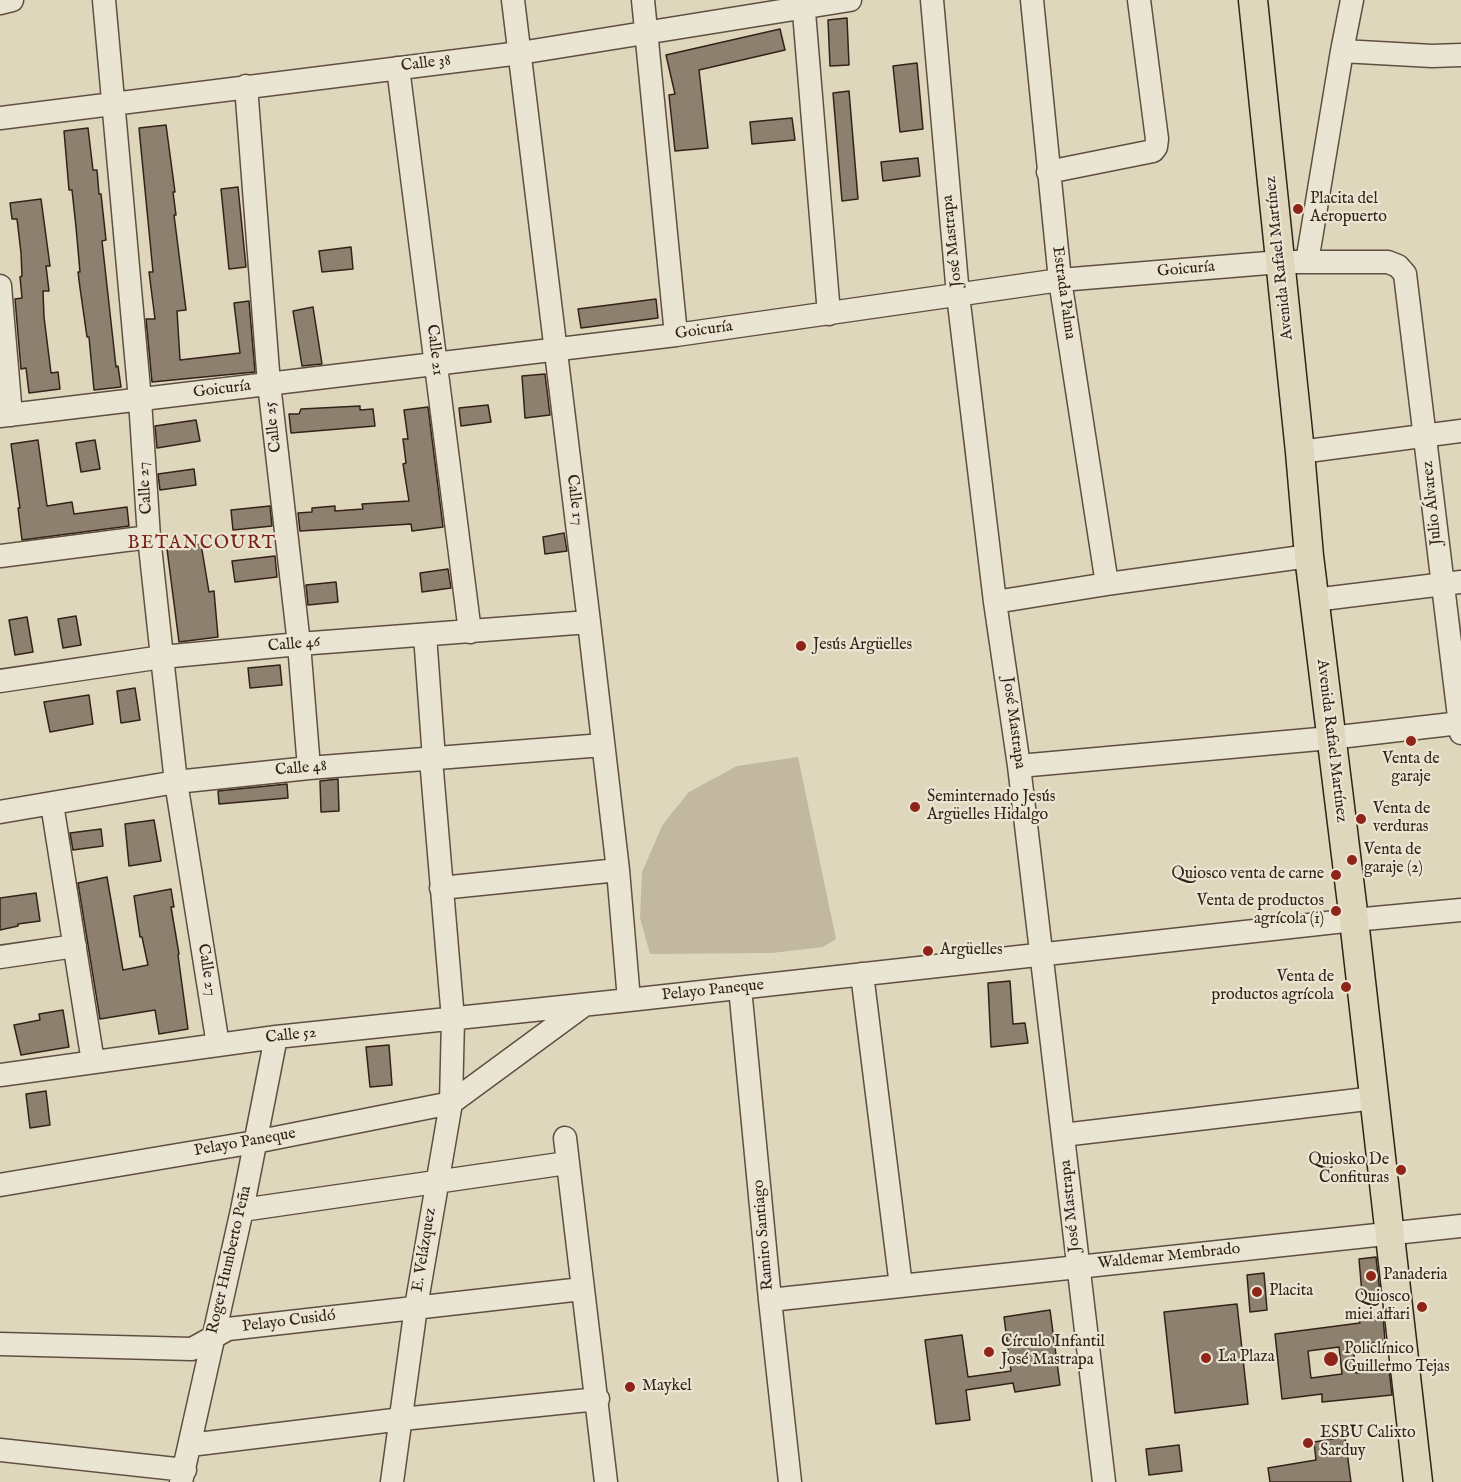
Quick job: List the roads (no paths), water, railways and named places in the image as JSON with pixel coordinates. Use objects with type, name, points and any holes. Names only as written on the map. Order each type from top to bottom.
[{"type":"main road","name":"Avenida Rafael Martínez","points":[[1253,0],[1293,262],[1300,452],[1309,556],[1375,1098],[1418,1482]]},
{"type":"street","points":[[0,3],[12,0]]},
{"type":"street","name":"Calle 27","points":[[105,0],[140,400],[149,537],[176,782],[218,1045]]},
{"type":"street","name":"Calle 17","points":[[513,0],[618,870],[629,1000]]},
{"type":"street","points":[[643,0],[676,335]]},
{"type":"street","name":"Calle 38","points":[[0,118],[520,53],[648,33],[804,4],[849,0]]},
{"type":"street","name":"José Mastrapa","points":[[932,0],[958,295],[995,602],[1019,766],[1104,1482]]},
{"type":"street","name":"Estrada Palma","points":[[1032,0],[1060,280],[1107,584]]},
{"type":"street","points":[[1048,172],[1153,150],[1156,147],[1139,0]]},
{"type":"street","points":[[1293,262],[1352,0]]},
{"type":"street","points":[[804,4],[829,314]]},
{"type":"street","points":[[1342,51],[1432,56],[1461,55]]},
{"type":"street","name":"Calle 21","points":[[398,68],[470,632]]},
{"type":"street","name":"Calle 25","points":[[246,86],[269,384],[299,644],[309,768]]},
{"type":"street","name":"Goicuría","points":[[6,416],[676,335],[1060,280],[1293,262],[1388,262],[1398,266],[1405,274]]},
{"type":"street","name":"Julio Álvarez","points":[[1405,274],[1426,436],[1451,584],[1461,726]]},
{"type":"street","points":[[0,286],[6,416]]},
{"type":"street","points":[[1300,452],[1461,431]]},
{"type":"street","points":[[0,556],[149,537]]},
{"type":"street","points":[[995,602],[1309,556]]},
{"type":"street","points":[[1314,600],[1451,584]]},
{"type":"street","name":"Calle 46","points":[[0,681],[162,657],[589,622]]},
{"type":"street","name":"E. Velázquez","points":[[392,1482],[416,1307],[451,1103],[453,1019],[441,888],[425,635]]},
{"type":"street","points":[[1019,766],[1461,726]]},
{"type":"street","name":"Calle 48","points":[[0,812],[176,782],[309,768],[603,746]]},
{"type":"street","points":[[52,804],[93,1062]]},
{"type":"street","points":[[441,888],[618,870]]},
{"type":"street","name":"Pelayo Paneque","points":[[0,1185],[255,1142],[451,1103],[584,1005],[1461,910]]},
{"type":"street","points":[[0,957],[75,945]]},
{"type":"street","points":[[862,974],[901,1286]]},
{"type":"street","name":"Ramiro Santiago","points":[[740,988],[790,1482]]},
{"type":"street","name":"Calle 52","points":[[0,1075],[276,1037],[584,1005]]},
{"type":"street","name":"Roger Humberto Peña","points":[[183,1476],[242,1210],[276,1037]]},
{"type":"street","points":[[1064,1135],[1375,1098]]},
{"type":"street","points":[[565,1138],[606,1482]]},
{"type":"street","points":[[242,1210],[567,1163]]},
{"type":"street","name":"Waldemar Membrado","points":[[770,1300],[1461,1226]]},
{"type":"street","name":"Pelayo Cusidó","points":[[0,1344],[192,1349],[228,1329],[582,1288]]},
{"type":"street","points":[[190,1445],[402,1419],[597,1399]]},
{"type":"street","points":[[0,1450],[183,1476]]},
{"type":"place","name":"Placita del Aeropuerto","points":[[1298,209]]},
{"type":"place","name":"Jesús Argüelles","points":[[801,646]]},
{"type":"place","name":"Venta de garaje","points":[[1411,741]]},
{"type":"place","name":"Seminternado Jesús Argüelles Hidalgo","points":[[915,807]]},
{"type":"place","name":"Venta de verduras","points":[[1361,819]]},
{"type":"place","name":"Venta de garaje (2)","points":[[1352,860]]},
{"type":"place","name":"Quiosco venta de carne","points":[[1336,875]]},
{"type":"place","name":"Venta de productos agrícola (1)","points":[[1336,911]]},
{"type":"place","name":"Argüelles","points":[[928,951]]},
{"type":"place","name":"Venta de productos agrícola","points":[[1346,987]]},
{"type":"place","name":"Quiosko De Confituras","points":[[1401,1170]]},
{"type":"place","name":"Panaderia","points":[[1371,1276]]},
{"type":"place","name":"Placita","points":[[1257,1292]]},
{"type":"place","name":"Quiosco miei affari","points":[[1422,1307]]},
{"type":"place","name":"Círculo Infantil José Mastrapa","points":[[989,1352]]},
{"type":"place","name":"La Plaza","points":[[1206,1358]]},
{"type":"place","name":"Policlínico Guillermo Tejas","points":[[1331,1359]]},
{"type":"place","name":"Maykel","points":[[630,1387]]},
{"type":"place","name":"ESBU Calixto Sarduy","points":[[1308,1443]]},
{"type":"district","name":"BETANCOURT","points":[[202,544]]}]
